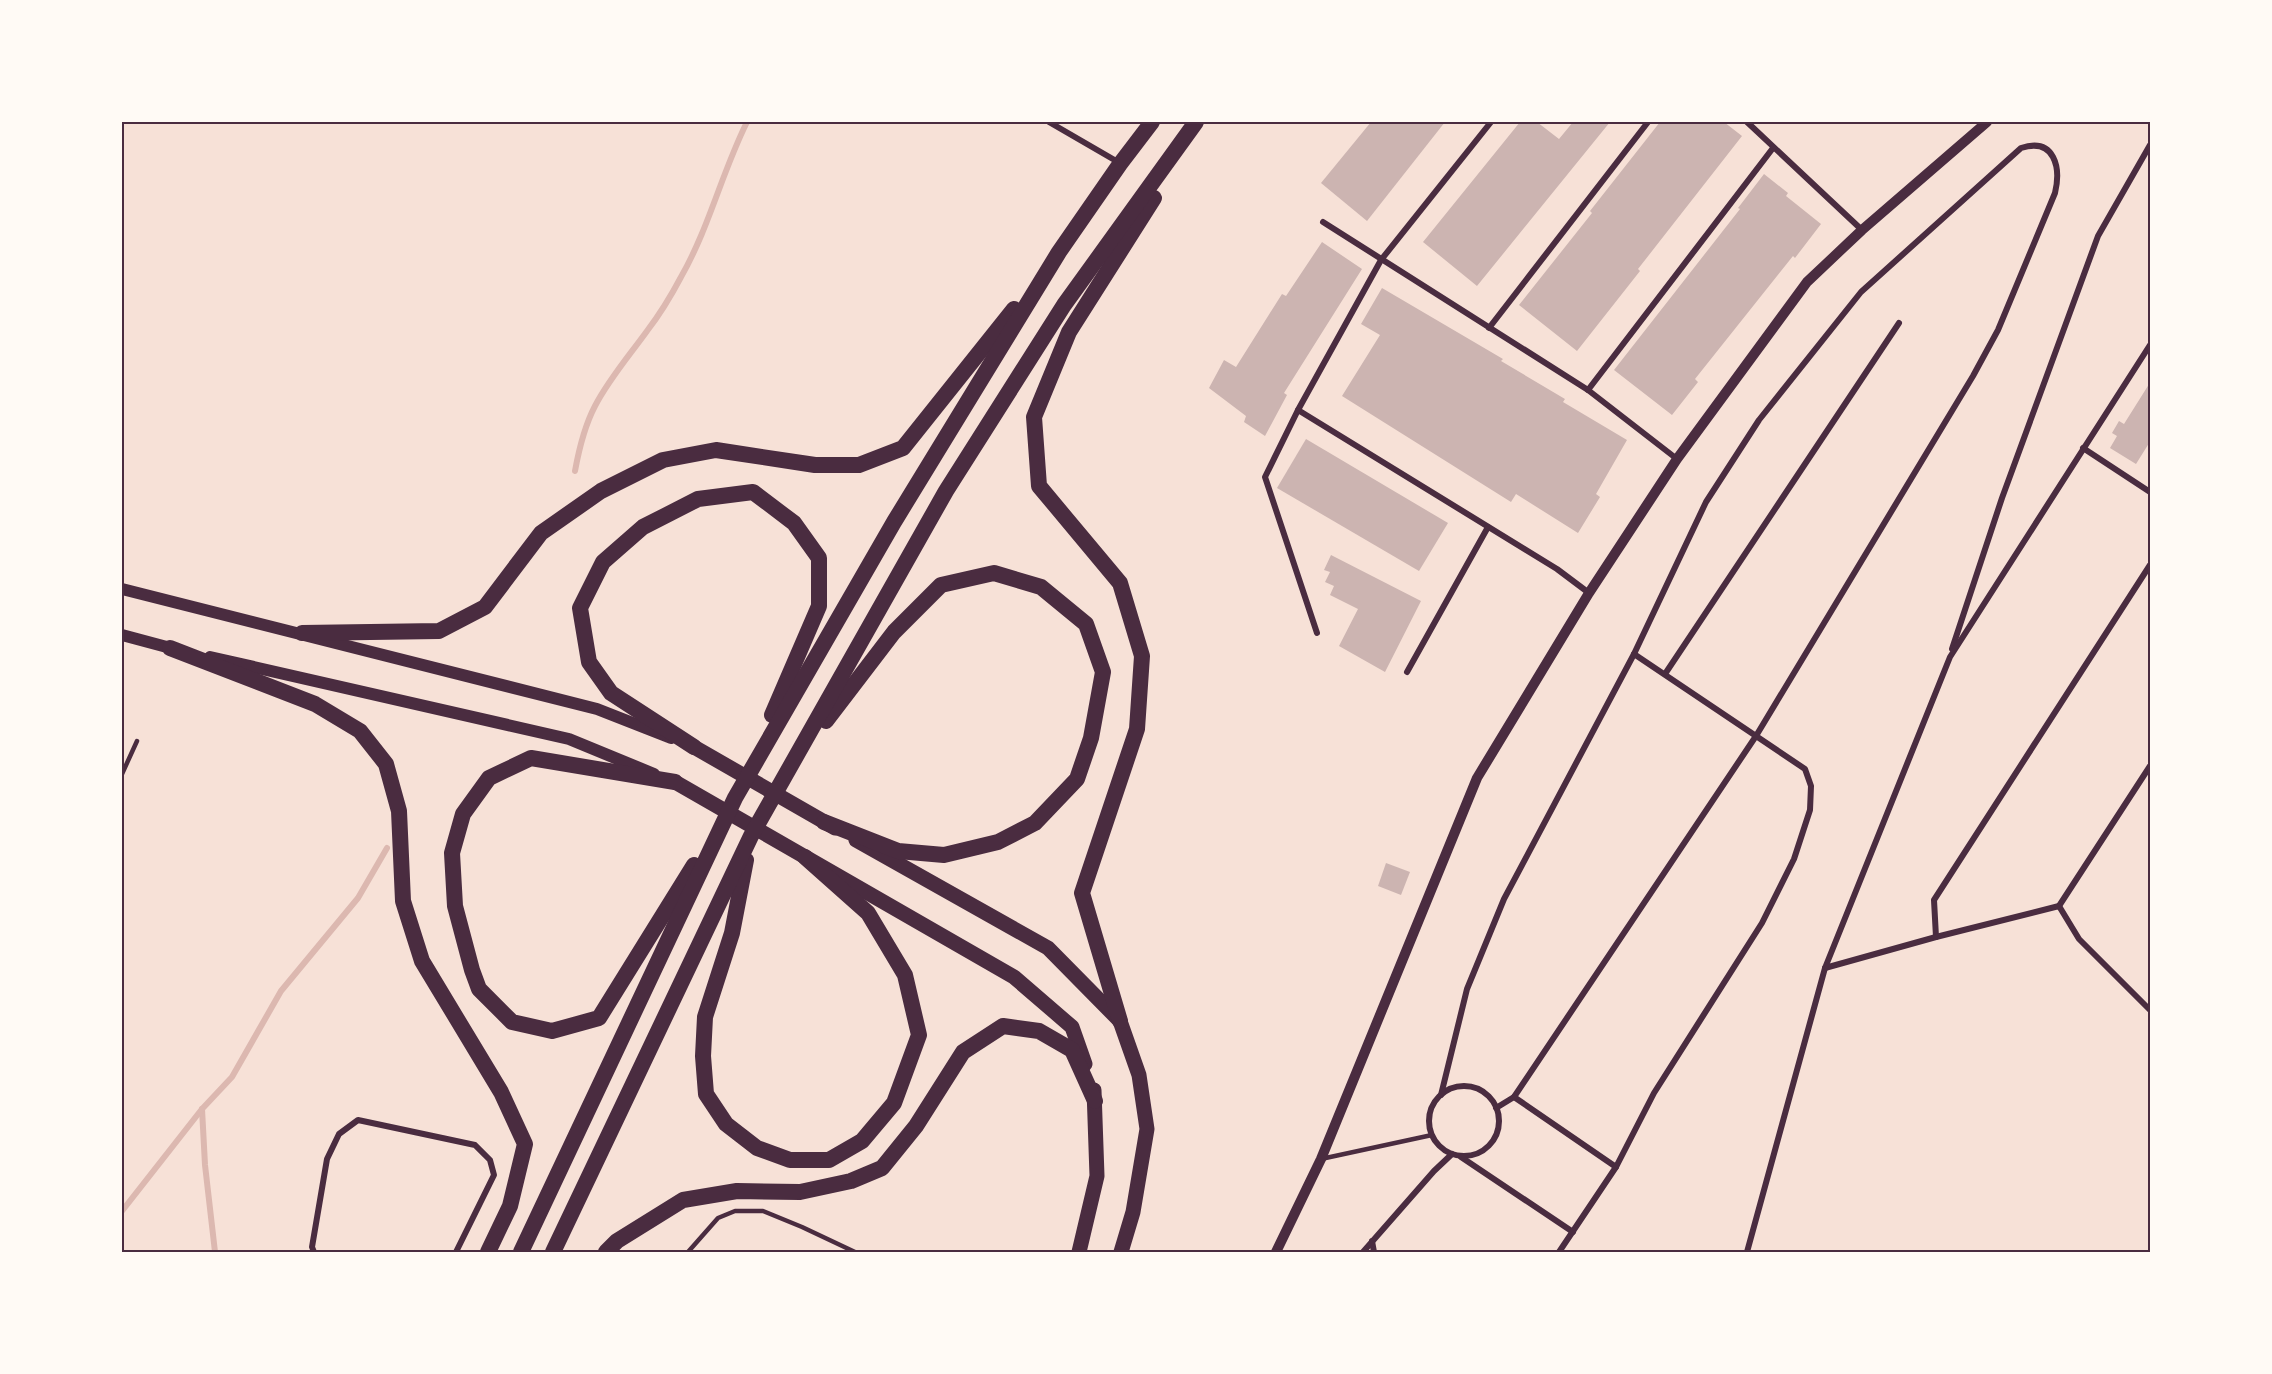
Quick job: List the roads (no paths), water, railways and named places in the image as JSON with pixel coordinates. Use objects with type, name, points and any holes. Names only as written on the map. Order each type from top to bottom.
[{"type":"highway","points":[[675,782],[531,759],[489,778],[463,814],[452,853],[455,906],[479,989],[512,1022],[552,1031],[599,1018],[738,793],[894,522],[1059,252],[1152,122]]},
{"type":"highway","points":[[553,1252],[751,836],[952,482],[1064,305],[1196,122]]},
{"type":"highway","points":[[1120,1021],[1082,893],[1137,729],[1142,656],[1120,583],[1039,486],[1034,417],[1069,332],[1202,122]]},
{"type":"highway","points":[[302,633],[439,631],[485,606],[541,533],[601,491],[663,460],[716,450],[815,465],[859,465],[903,448],[1059,252]]},
{"type":"highway","points":[[521,1252],[738,793],[819,606],[819,558],[794,523],[753,492],[698,499],[643,527],[603,562],[580,608],[589,662],[611,693],[694,747]]},
{"type":"highway","points":[[788,772],[894,632],[941,585],[994,573],[1041,586],[1086,624],[1103,672],[1091,738],[1077,779],[1035,823],[998,842],[944,855],[898,850],[824,822]]},
{"type":"highway","points":[[170,648],[315,704],[360,732],[386,764],[399,811],[403,901],[422,962],[501,1092],[525,1144],[510,1206],[488,1252]]},
{"type":"highway","points":[[751,836],[732,933],[705,1017],[703,1056],[706,1094],[726,1124],[757,1148],[790,1160],[830,1160],[862,1141],[894,1103],[919,1035],[905,975],[868,913],[805,857]]},
{"type":"highway","points":[[606,1252],[617,1241],[683,1200],[737,1191],[800,1192],[851,1181],[882,1168],[916,1126],[963,1052],[1004,1026],[1039,1031],[1072,1050],[1095,1101]]},
{"type":"main road","points":[[122,589],[597,709],[694,747],[1048,948],[1120,1021],[1139,1075],[1147,1129],[1133,1212],[1121,1252]]},
{"type":"main road","points":[[122,635],[569,739],[675,782],[1014,977],[1072,1027],[1095,1093],[1097,1176],[1079,1252]]},
{"type":"street","points":[[1049,122],[1120,164]]},
{"type":"street","points":[[1317,633],[1265,477],[1298,410],[1381,260],[1491,122]]},
{"type":"street","points":[[1489,328],[1648,122]]},
{"type":"street","points":[[1747,122],[1862,230]]},
{"type":"street","points":[[1276,1252],[1321,1159],[1477,778],[1589,593],[1677,459],[1808,282],[1862,230],[1987,122]]},
{"type":"street","points":[[1441,1095],[1467,989],[1504,899],[1634,654],[1706,502],[1759,420],[1861,292],[2021,148],[2034,146],[2046,149],[2056,163],[2059,177],[2055,193],[1998,330],[1973,376],[1756,736],[1514,1097],[1496,1108]]},
{"type":"street","points":[[1747,1252],[1825,968],[1950,657],[2002,498],[2098,236],[2151,146]]},
{"type":"street","points":[[1588,390],[1773,148]]},
{"type":"street","points":[[1323,222],[1588,390],[1677,459]]},
{"type":"street","points":[[1665,674],[1899,323]]},
{"type":"street","points":[[1950,657],[2151,345]]},
{"type":"street","points":[[1298,410],[1557,569],[1589,593]]},
{"type":"street","points":[[2083,448],[2151,492]]},
{"type":"street","points":[[1407,672],[1488,526]]},
{"type":"street","points":[[1936,937],[1934,900],[2151,565]]},
{"type":"street","points":[[1559,1252],[1616,1167],[1654,1093],[1762,923],[1794,859],[1810,810],[1811,786],[1805,769],[1634,654]]},
{"type":"street","points":[[1825,968],[2059,906],[2151,766]]},
{"type":"street","points":[[2059,906],[2079,939],[2151,1010]]},
{"type":"street","points":[[1461,1156],[1479,1153],[1494,1139],[1498,1129],[1496,1108],[1491,1099],[1482,1091],[1461,1086],[1450,1089],[1433,1103],[1429,1114],[1432,1136],[1437,1144],[1452,1154],[1461,1156],[1573,1232]]},
{"type":"street","points":[[1514,1097],[1616,1167]]},
{"type":"street","points":[[314,1252],[312,1247],[327,1159],[339,1134],[358,1120],[475,1145],[490,1160],[494,1175],[456,1252]]},
{"type":"street","points":[[1363,1252],[1434,1171],[1452,1154]]},
{"type":"street","points":[[1372,1242],[1374,1252]]},
{"type":"lane","points":[[122,774],[136,741]]},
{"type":"lane","points":[[1321,1159],[1432,1136]]},
{"type":"lane","points":[[688,1252],[718,1218],[735,1211],[763,1211],[855,1252]]},
{"type":"waterway","points":[[575,471],[582,438],[595,406],[661,311],[681,277],[700,239],[747,122]]},
{"type":"waterway","points":[[122,1211],[202,1109],[232,1077],[281,991],[358,898],[387,848]]},
{"type":"waterway","points":[[202,1109],[205,1165],[215,1252]]}]
